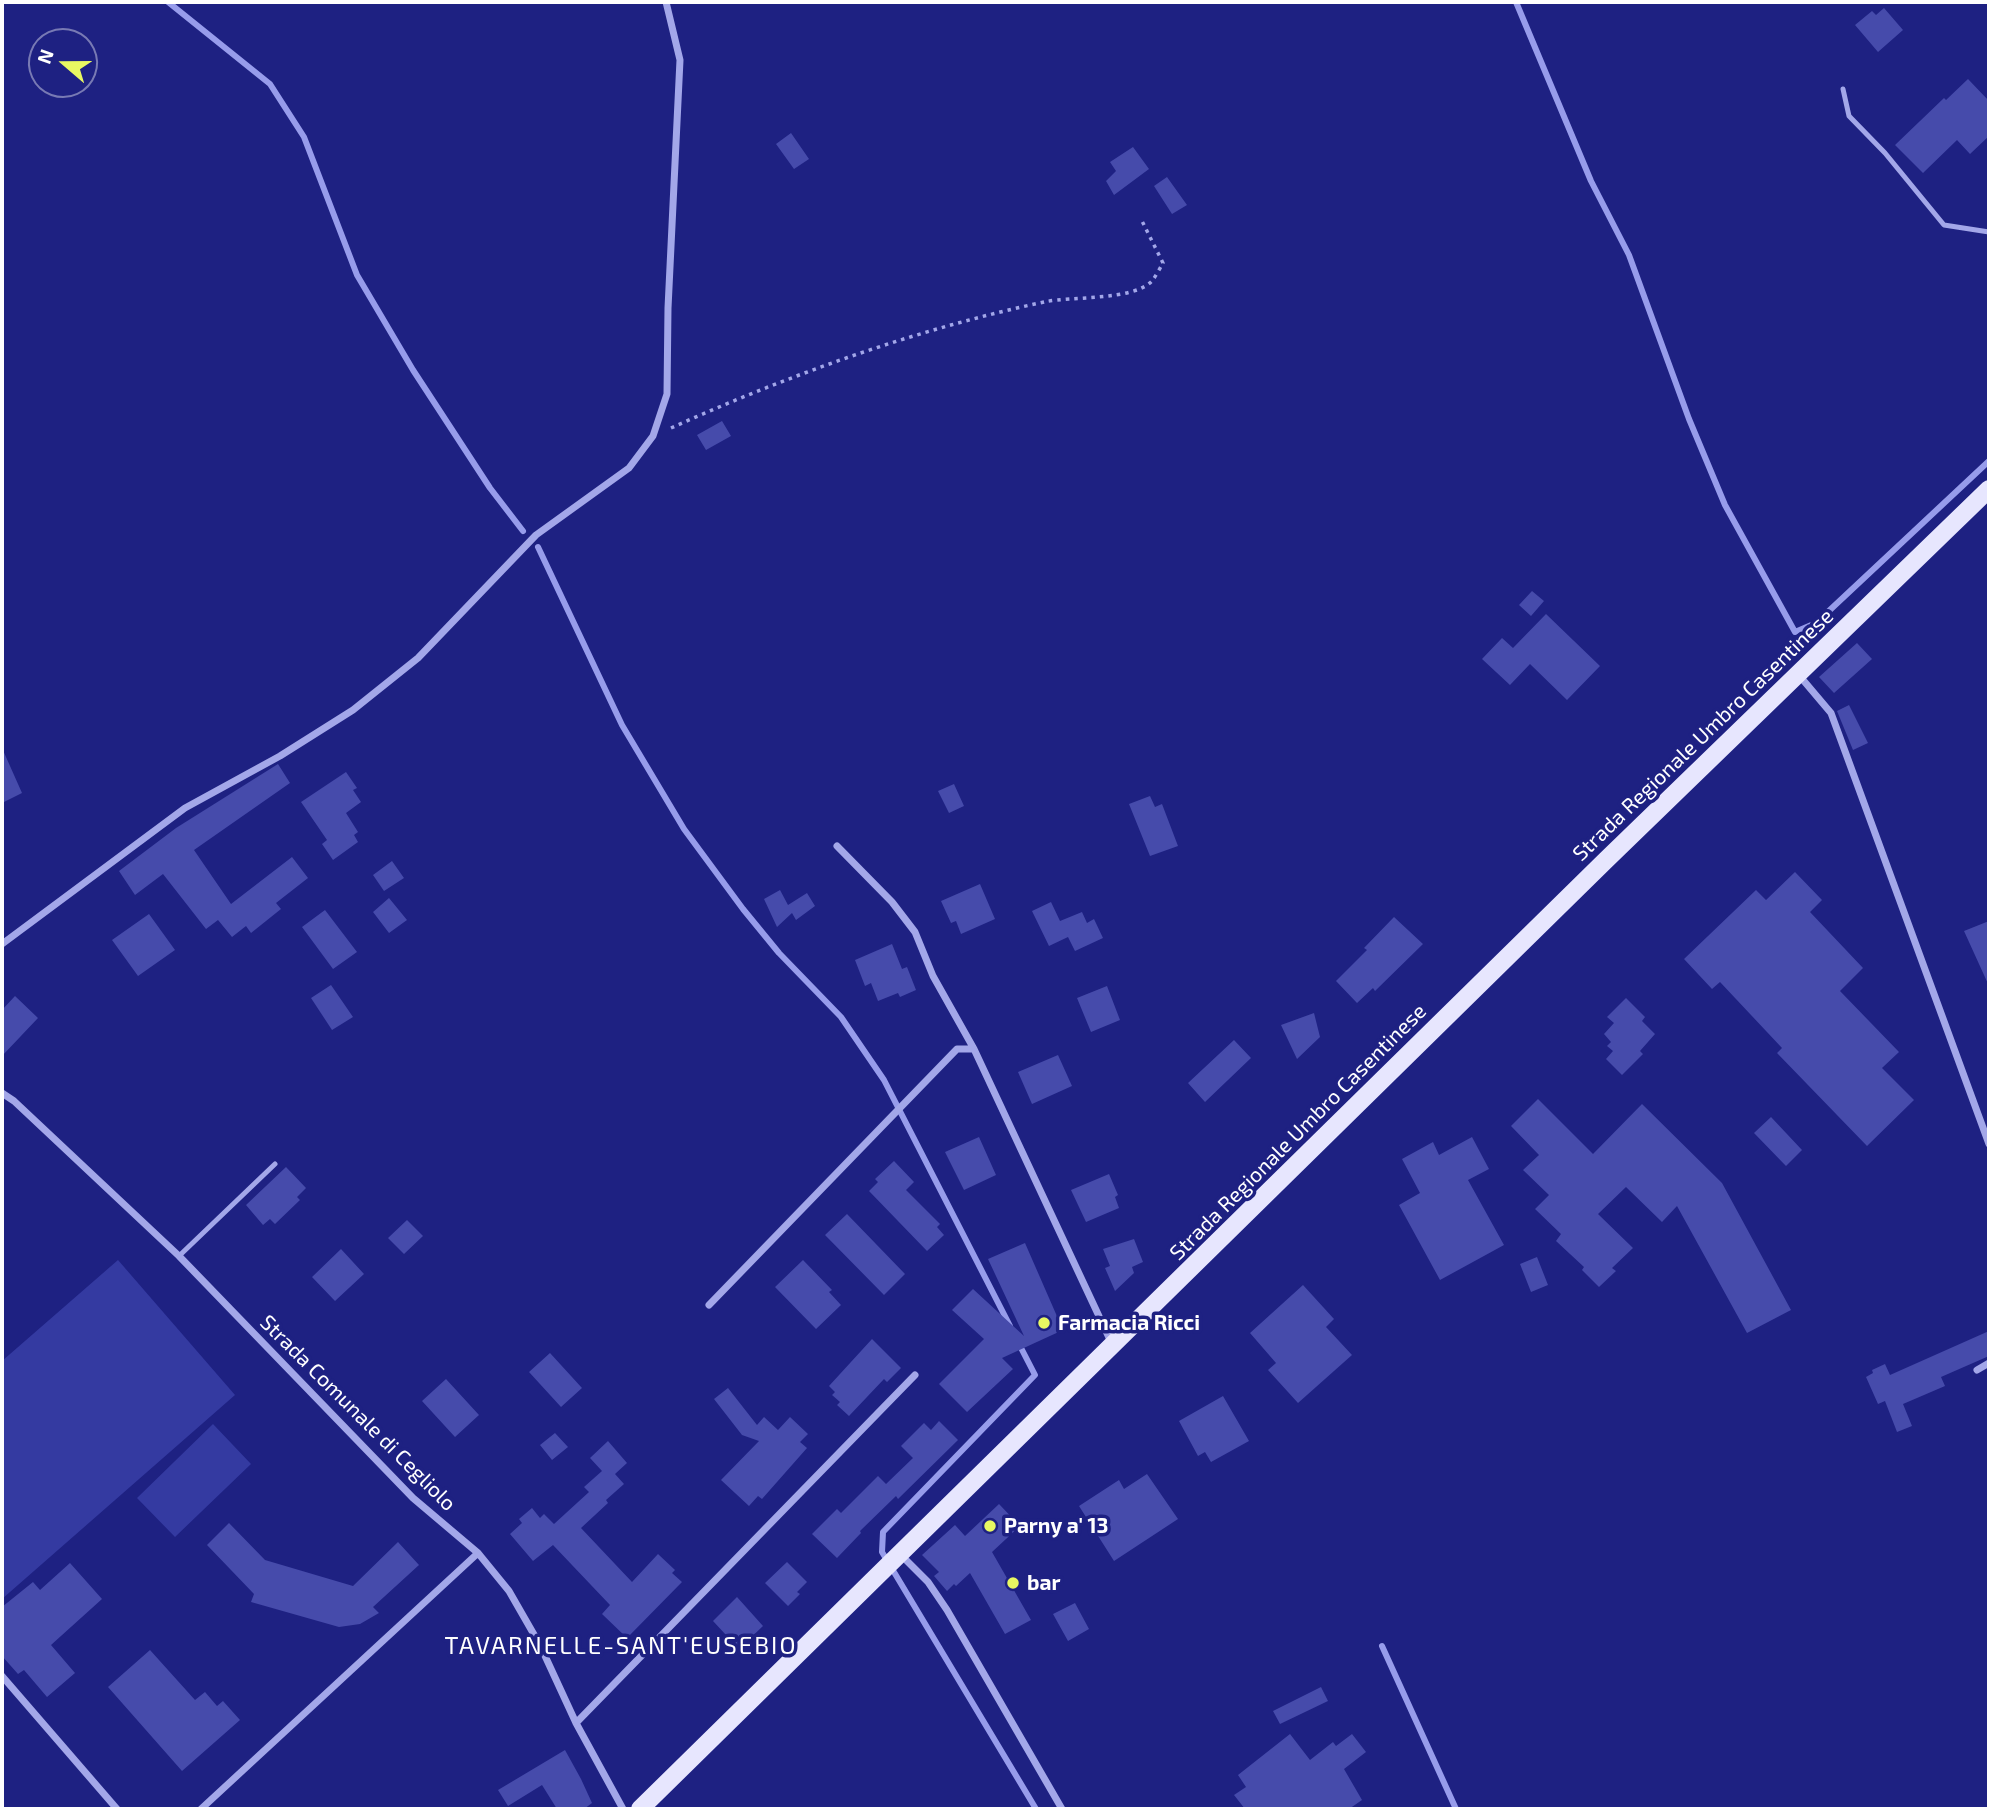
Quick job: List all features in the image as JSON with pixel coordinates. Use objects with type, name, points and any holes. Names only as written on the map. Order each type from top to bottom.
[{"type":"main road","name":"Strada Regionale Umbro Casentinese","points":[[640,1809],[1989,489]]},
{"type":"street","points":[[2,944],[185,808],[279,756],[342,716],[418,659],[537,535],[629,468],[653,436],[667,394],[680,60],[666,2]]},
{"type":"street","points":[[1798,674],[1830,713],[1989,1144]]},
{"type":"street","points":[[837,846],[892,902],[915,932],[933,976],[974,1049],[1113,1347]]},
{"type":"street","points":[[709,1305],[957,1049],[974,1049]]},
{"type":"street","name":"Strada Comunale di Cegliolo","points":[[2,1093],[14,1101],[179,1256],[414,1498],[478,1553],[509,1591],[540,1645],[576,1723],[623,1809]]},
{"type":"street","points":[[1977,1370],[1989,1363]]},
{"type":"street","points":[[576,1723],[915,1375]]},
{"type":"street","points":[[201,1809],[478,1553]]},
{"type":"street","points":[[900,1554],[928,1582],[947,1610],[1062,1809]]},
{"type":"street","points":[[2,1676],[117,1809]]},
{"type":"lane","points":[[1843,89],[1849,116],[1885,153],[1944,225],[1989,232]]},
{"type":"lane","points":[[179,1256],[275,1164]]},
{"type":"path","points":[[653,436],[705,413],[896,340],[1046,301],[1123,294],[1151,283],[1163,263],[1142,221]]},
{"type":"shaded area","points":[[118,1260],[235,1395],[2,1599],[2,1361]]},
{"type":"shaded area","points":[[213,1424],[251,1464],[175,1537],[137,1498]]},
{"type":"building","points":[[1884,8],[1903,30],[1878,52],[1855,25],[1872,11],[1876,15]]},
{"type":"building","points":[[1968,79],[1989,101],[1989,136],[1970,154],[1957,140],[1923,173],[1895,145]]},
{"type":"building","points":[[791,133],[809,159],[794,169],[776,144]]},
{"type":"building","points":[[1133,147],[1149,169],[1114,195],[1106,181],[1116,171],[1110,162]]},
{"type":"building","points":[[1167,177],[1187,205],[1172,214],[1154,186]]},
{"type":"building","points":[[722,421],[731,436],[706,450],[697,435]]},
{"type":"building","points":[[1532,591],[1544,601],[1531,616],[1519,605]]},
{"type":"building","points":[[1546,614],[1600,666],[1567,700],[1530,664],[1510,685],[1482,659],[1502,638],[1513,648]]},
{"type":"building","points":[[1857,643],[1872,659],[1834,693],[1819,677]]},
{"type":"building","points":[[1849,705],[1868,743],[1853,750],[1837,711]]},
{"type":"building","points":[[2,748],[22,793],[2,803]]},
{"type":"building","points":[[278,764],[290,783],[194,850],[231,904],[292,857],[308,878],[276,903],[281,909],[251,933],[246,926],[232,937],[218,920],[206,929],[163,874],[135,895],[119,871],[176,828]]},
{"type":"building","points":[[346,772],[357,788],[353,790],[361,802],[346,813],[358,832],[354,835],[358,842],[333,860],[322,844],[327,840],[301,802]]},
{"type":"building","points":[[954,784],[964,806],[949,813],[938,791]]},
{"type":"building","points":[[1150,796],[1155,807],[1162,804],[1178,846],[1150,856],[1129,804]]},
{"type":"building","points":[[392,861],[404,878],[384,891],[373,875]]},
{"type":"building","points":[[1795,872],[1822,900],[1810,912],[1863,968],[1840,991],[1899,1052],[1882,1068],[1914,1100],[1867,1146],[1777,1053],[1782,1048],[1720,982],[1712,989],[1684,959],[1756,890],[1766,900]]},
{"type":"building","points":[[980,884],[995,919],[961,934],[956,921],[951,923],[941,901]]},
{"type":"building","points":[[780,890],[788,905],[807,893],[815,906],[796,920],[792,913],[777,927],[764,899]]},
{"type":"building","points":[[389,898],[407,920],[389,933],[373,912]]},
{"type":"building","points":[[1051,902],[1060,921],[1082,912],[1087,923],[1094,919],[1103,938],[1075,951],[1068,937],[1049,946],[1032,911]]},
{"type":"building","points":[[325,910],[357,952],[333,969],[302,927]]},
{"type":"building","points":[[149,914],[175,950],[138,976],[112,940]]},
{"type":"building","points":[[1394,917],[1423,944],[1375,991],[1373,988],[1357,1003],[1336,981],[1367,950],[1364,948]]},
{"type":"building","points":[[1989,921],[1989,986],[1964,931]]},
{"type":"building","points":[[892,944],[902,969],[907,967],[916,990],[900,997],[898,993],[878,1001],[871,983],[865,986],[855,960]]},
{"type":"building","points":[[331,985],[353,1017],[332,1030],[311,998]]},
{"type":"building","points":[[1107,986],[1120,1020],[1091,1032],[1077,998]]},
{"type":"building","points":[[15,996],[38,1018],[2,1056],[2,1010]]},
{"type":"building","points":[[1626,998],[1645,1017],[1642,1021],[1655,1034],[1640,1051],[1643,1054],[1622,1075],[1606,1059],[1613,1051],[1607,1046],[1611,1042],[1604,1034],[1614,1023],[1607,1017]]},
{"type":"building","points":[[1314,1013],[1320,1037],[1297,1059],[1281,1025]]},
{"type":"building","points":[[1234,1040],[1251,1058],[1205,1102],[1188,1083]]},
{"type":"building","points":[[1058,1055],[1072,1086],[1032,1104],[1018,1072]]},
{"type":"building","points":[[1538,1099],[1593,1154],[1642,1104],[1722,1183],[1791,1310],[1747,1333],[1677,1206],[1662,1222],[1626,1187],[1598,1214],[1633,1248],[1612,1268],[1616,1271],[1599,1287],[1582,1270],[1584,1267],[1556,1241],[1561,1234],[1535,1209],[1549,1195],[1523,1170],[1539,1155],[1511,1126]]},
{"type":"building","points":[[1771,1117],[1802,1150],[1786,1166],[1754,1133]]},
{"type":"building","points":[[979,1137],[996,1175],[964,1190],[945,1152]]},
{"type":"building","points":[[1472,1137],[1489,1169],[1468,1180],[1504,1245],[1440,1280],[1399,1205],[1420,1193],[1402,1159],[1433,1142],[1439,1155]]},
{"type":"building","points":[[894,1161],[914,1182],[906,1190],[940,1224],[937,1227],[944,1235],[927,1251],[869,1191],[878,1182],[875,1179]]},
{"type":"building","points":[[286,1167],[306,1188],[297,1197],[300,1200],[275,1224],[270,1219],[263,1225],[246,1205]]},
{"type":"building","points":[[1109,1174],[1118,1195],[1115,1197],[1119,1208],[1086,1222],[1071,1190]]},
{"type":"building","points":[[847,1214],[905,1274],[884,1295],[825,1235]]},
{"type":"building","points":[[407,1220],[423,1236],[404,1254],[388,1238]]},
{"type":"building","points":[[1134,1239],[1143,1262],[1132,1267],[1134,1273],[1115,1291],[1105,1268],[1110,1266],[1103,1249]]},
{"type":"building","points":[[1025,1243],[1063,1330],[1002,1358],[1013,1369],[967,1412],[939,1384],[984,1339],[952,1310],[973,1289],[1024,1336],[988,1259]]},
{"type":"building","points":[[341,1249],[364,1274],[335,1301],[312,1277]]},
{"type":"building","points":[[1537,1257],[1548,1285],[1531,1292],[1520,1264]]},
{"type":"building","points":[[803,1260],[832,1290],[829,1292],[841,1305],[816,1329],[775,1287]]},
{"type":"building","points":[[1303,1285],[1334,1319],[1326,1327],[1352,1355],[1298,1403],[1268,1370],[1276,1363],[1250,1333]]},
{"type":"building","points":[[1989,1331],[1989,1356],[1941,1377],[1945,1386],[1903,1404],[1912,1426],[1897,1432],[1885,1401],[1878,1404],[1866,1377],[1873,1373],[1872,1370],[1885,1364],[1890,1375]]},
{"type":"building","points":[[872,1339],[901,1368],[887,1382],[884,1379],[849,1416],[837,1405],[840,1402],[832,1395],[835,1392],[829,1386]]},
{"type":"building","points":[[550,1353],[582,1388],[561,1407],[529,1372]]},
{"type":"building","points":[[446,1379],[479,1415],[455,1437],[422,1401]]},
{"type":"building","points":[[728,1388],[757,1425],[764,1417],[778,1430],[790,1417],[808,1434],[800,1442],[807,1448],[762,1499],[758,1496],[749,1506],[721,1480],[759,1441],[742,1435],[714,1399]]},
{"type":"building","points":[[1223,1396],[1249,1441],[1211,1462],[1205,1452],[1198,1456],[1179,1421]]},
{"type":"building","points":[[939,1421],[958,1440],[898,1499],[896,1496],[860,1531],[837,1558],[812,1534],[837,1509],[841,1513],[878,1476],[886,1484],[913,1458],[901,1446],[924,1423],[931,1430]]},
{"type":"building","points":[[555,1433],[568,1447],[552,1460],[540,1445]]},
{"type":"building","points":[[608,1441],[627,1463],[615,1474],[624,1484],[581,1528],[632,1582],[658,1554],[675,1570],[672,1573],[682,1582],[627,1638],[602,1614],[610,1605],[553,1545],[533,1561],[510,1534],[522,1523],[519,1519],[532,1508],[540,1518],[544,1514],[554,1524],[589,1492],[584,1487],[602,1471],[590,1458]]},
{"type":"building","points":[[1147,1474],[1178,1519],[1114,1561],[1079,1506],[1119,1480],[1124,1489]]},
{"type":"building","points":[[999,1504],[1020,1526],[992,1552],[1031,1620],[1005,1634],[970,1573],[947,1591],[934,1576],[939,1572],[922,1555],[955,1525],[965,1536]]},
{"type":"building","points":[[229,1523],[265,1560],[353,1586],[398,1542],[419,1565],[373,1607],[379,1613],[360,1624],[339,1627],[251,1602],[254,1594],[207,1545]]},
{"type":"building","points":[[787,1562],[807,1582],[788,1606],[765,1583]]},
{"type":"building","points":[[70,1563],[102,1599],[51,1645],[75,1673],[47,1697],[24,1670],[18,1674],[2,1656],[2,1607],[33,1582],[40,1590]]},
{"type":"building","points":[[737,1597],[763,1626],[739,1649],[713,1621]]},
{"type":"building","points":[[1075,1603],[1089,1629],[1068,1641],[1053,1614]]},
{"type":"building","points":[[150,1650],[195,1700],[205,1692],[217,1706],[223,1701],[240,1720],[182,1771],[108,1687]]},
{"type":"building","points":[[1321,1687],[1328,1701],[1280,1724],[1273,1711]]},
{"type":"building","points":[[1290,1734],[1310,1760],[1333,1742],[1336,1746],[1352,1734],[1366,1752],[1344,1769],[1362,1800],[1349,1809],[1245,1809],[1234,1795],[1246,1787],[1238,1775]]},
{"type":"building","points":[[565,1750],[592,1803],[584,1809],[557,1809],[542,1785],[508,1806],[498,1790]]},
{"type":"waterway","points":[[168,2],[270,84],[304,137],[357,275],[413,370],[490,488],[523,531]]},
{"type":"waterway","points":[[1516,2],[1591,181],[1629,255],[1689,419],[1725,505],[1795,632],[1816,623],[1989,461]]},
{"type":"waterway","points":[[538,547],[622,725],[684,829],[779,953],[841,1017],[884,1080],[1010,1326]]},
{"type":"waterway","points":[[1018,1342],[1035,1375],[883,1532],[882,1552],[1036,1809]]},
{"type":"waterway","points":[[1382,1646],[1456,1809]]},
{"type":"place","name":"Farmacia Ricci","points":[[1044,1323]]},
{"type":"place","name":"Parny a' 13","points":[[990,1526]]},
{"type":"place","name":"bar","points":[[1013,1583]]},
{"type":"district","name":"TAVARNELLE-SANT'EUSEBIO","points":[[621,1646]]}]
